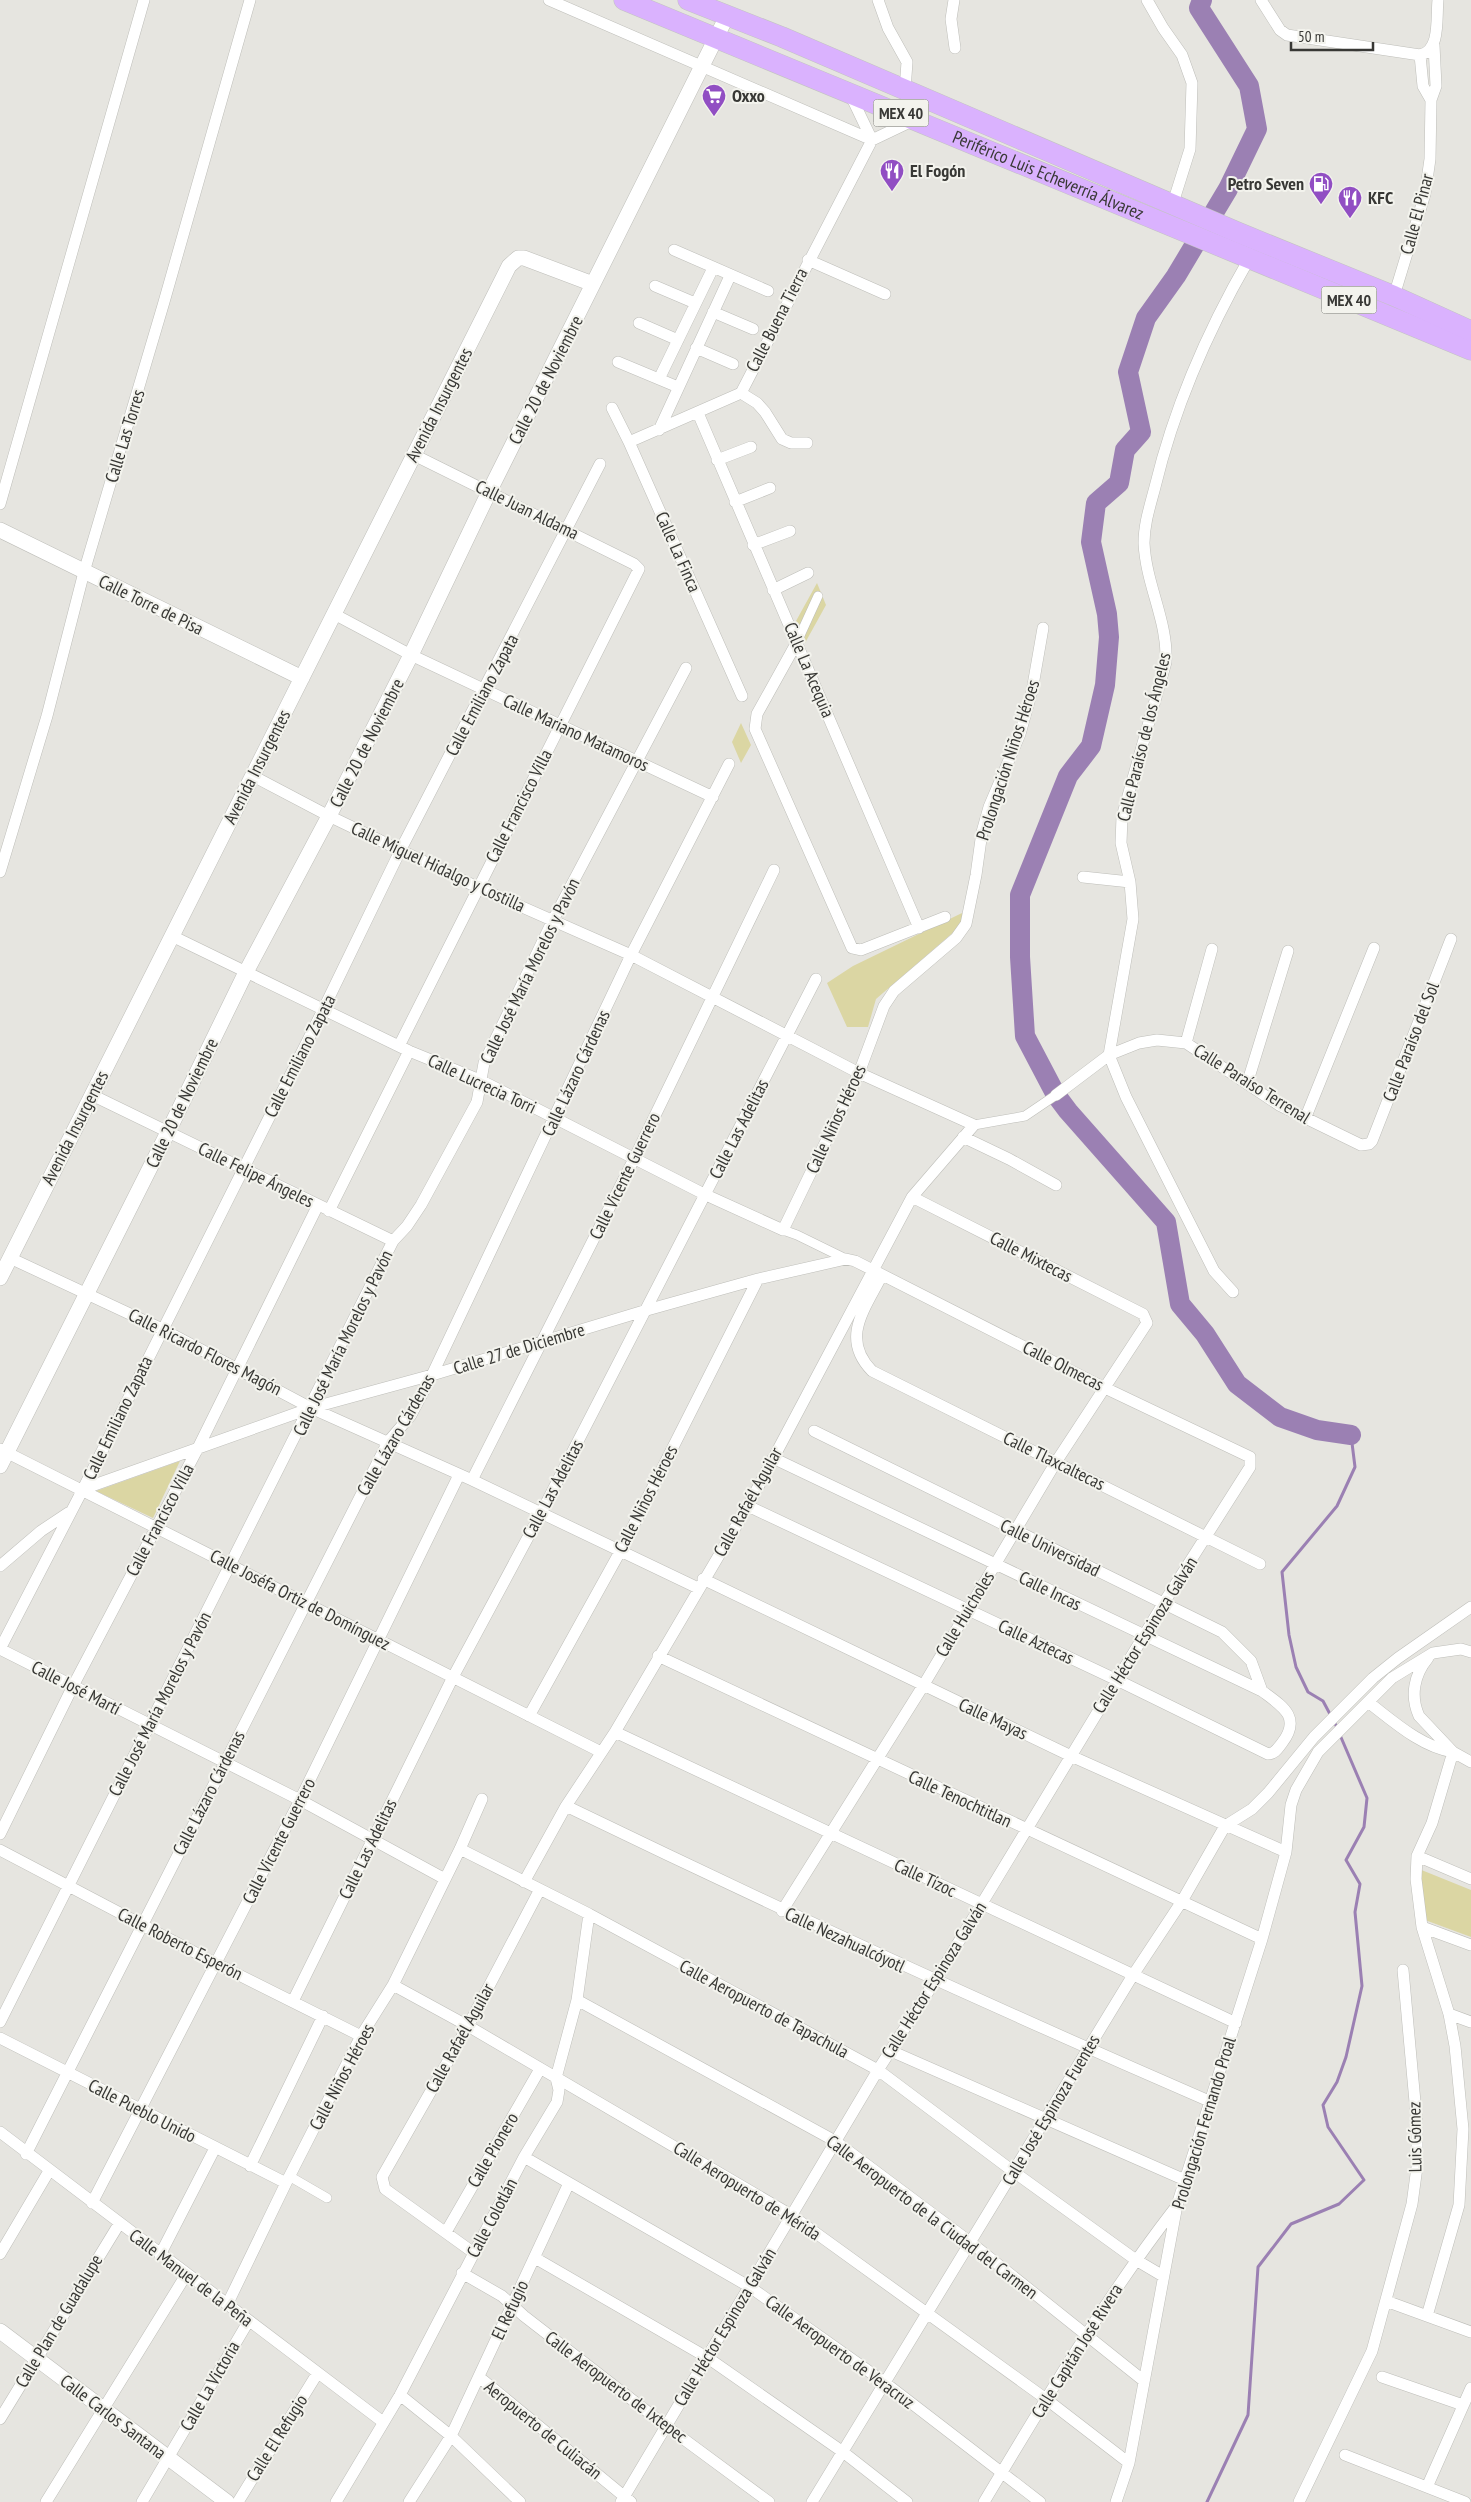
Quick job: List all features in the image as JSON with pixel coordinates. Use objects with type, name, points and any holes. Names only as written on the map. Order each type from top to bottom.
[{"type":"highway","name":"Periférico Luis Echeverría Álvarez","points":[[624,0],[849,91],[1471,350]]},
{"type":"highway","name":"Periférico Luis Echeverría Álvarez","points":[[688,0],[782,37],[1236,232],[1394,296],[1471,331]]},
{"type":"street","points":[[0,504],[144,0]]},
{"type":"street","name":"Calle Las Torres","points":[[0,872],[47,716],[84,572],[164,302],[250,0]]},
{"type":"street","points":[[549,0],[872,140],[916,119]]},
{"type":"street","points":[[878,0],[888,28],[907,62],[905,90]]},
{"type":"street","points":[[954,0],[952,19],[955,48]]},
{"type":"street","points":[[1147,0],[1163,28],[1182,55],[1192,83],[1190,149],[1181,207]]},
{"type":"street","points":[[1262,0],[1280,30],[1300,38],[1420,55],[1427,53],[1434,45]]},
{"type":"street","name":"Calle El Pinar","points":[[1394,296],[1425,194],[1430,159],[1431,100],[1436,86],[1434,45],[1438,0]]},
{"type":"street","name":"Calle 20 de Noviembre","points":[[2,1456],[88,1293],[246,972],[329,816],[411,655],[489,492],[727,16]]},
{"type":"street","name":"Calle El Pinar","points":[[1420,55],[1423,86],[1431,100]]},
{"type":"street","points":[[849,91],[872,140]]},
{"type":"street","name":"Calle Buena Tierra","points":[[629,442],[741,393],[808,260],[872,140]]},
{"type":"street","points":[[674,250],[768,291]]},
{"type":"street","name":"Avenida Insurgentes","points":[[0,1278],[508,266],[518,258],[530,259],[593,284]]},
{"type":"street","name":"Calle Paraíso de los Ángeles","points":[[1109,1055],[1130,944],[1132,919],[1130,882],[1121,843],[1122,817],[1166,662],[1167,645],[1164,626],[1146,566],[1144,531],[1167,439],[1206,342],[1249,259]]},
{"type":"street","points":[[808,260],[885,294]]},
{"type":"street","points":[[659,379],[713,268]]},
{"type":"street","points":[[659,430],[730,276]]},
{"type":"street","points":[[655,286],[695,303]]},
{"type":"street","points":[[713,312],[753,329]]},
{"type":"street","points":[[639,323],[678,340]]},
{"type":"street","points":[[696,348],[733,364]]},
{"type":"street","points":[[618,362],[678,387]]},
{"type":"street","points":[[741,393],[757,403],[765,412],[782,440],[791,443],[807,443]]},
{"type":"street","name":"Calle La Finca","points":[[612,408],[629,442],[742,696]]},
{"type":"street","name":"Calle La Acequia","points":[[698,413],[919,928]]},
{"type":"street","points":[[717,460],[751,447]]},
{"type":"street","name":"Calle Juan Aldama","points":[[414,455],[638,567]]},
{"type":"street","name":"Calle Emiliano Zapata","points":[[0,1649],[83,1489],[324,1010],[401,849],[485,690],[600,464]]},
{"type":"street","points":[[735,502],[770,488]]},
{"type":"street","name":"Calle Torre de Pisa","points":[[0,530],[302,678]]},
{"type":"street","points":[[753,544],[790,531]]},
{"type":"street","name":"Calle Francisco Villa","points":[[329,1211],[478,887],[639,572],[638,567]]},
{"type":"street","points":[[773,590],[808,573]]},
{"type":"street","points":[[818,596],[797,642],[757,714],[754,724],[761,744],[852,948],[857,950],[945,917]]},
{"type":"street","name":"Calle Mariano Matamoros","points":[[334,614],[411,655],[712,797]]},
{"type":"street","name":"Prolongación Niños Héroes","points":[[884,1006],[894,991],[956,938],[966,924],[982,832],[989,807],[1020,734],[1032,691],[1044,628]]},
{"type":"street","name":"Calle José María Morelos y Pavón","points":[[0,2022],[67,1886],[311,1408],[393,1241],[407,1226],[421,1205],[477,1102],[484,1063],[553,920],[686,668]]},
{"type":"street","name":"Calle Lázaro Cárdenas","points":[[26,2154],[388,1442],[411,1415],[432,1375],[556,1118],[631,955],[729,764]]},
{"type":"street","name":"Calle Miguel Hidalgo y Costilla","points":[[253,776],[329,816],[478,887],[631,955],[859,1073],[974,1125]]},
{"type":"street","name":"Calle Vicente Guerrero","points":[[472,1480],[634,1159],[774,870]]},
{"type":"street","points":[[1083,877],[1130,882]]},
{"type":"street","name":"Calle Lucrecia Torri","points":[[172,936],[404,1048],[480,1080],[706,1195],[783,1230],[797,1234],[846,1259]]},
{"type":"street","name":"Calle Paraíso del Sol","points":[[1369,1144],[1451,939]]},
{"type":"street","points":[[1305,1118],[1374,948]]},
{"type":"street","points":[[1186,1043],[1212,949]]},
{"type":"street","points":[[1247,1084],[1288,951]]},
{"type":"street","name":"Calle Las Adelitas","points":[[293,2001],[453,1677],[647,1310],[816,979]]},
{"type":"street","name":"Calle Niños Héroes","points":[[783,1230],[859,1073],[884,1006]]},
{"type":"street","name":"Calle Paraíso Terrenal","points":[[1056,1095],[1109,1055],[1139,1043],[1157,1040],[1186,1043],[1278,1105],[1361,1145],[1369,1144]]},
{"type":"street","points":[[1109,1055],[1126,1096],[1214,1271],[1233,1292]]},
{"type":"street","name":"Calle Felipe Ángeles","points":[[92,1095],[393,1241]]},
{"type":"street","points":[[974,1125],[1025,1116],[1056,1095]]},
{"type":"street","name":"Calle Rafaél Aguilar","points":[[524,1882],[566,1806],[615,1732],[748,1506],[878,1272],[912,1197],[974,1125]]},
{"type":"street","points":[[963,1137],[1009,1159],[1056,1185]]},
{"type":"street","name":"Calle Mixtecas","points":[[912,1197],[1144,1314],[1147,1319]]},
{"type":"street","name":"Calle Francisco Villa","points":[[0,1834],[73,1686],[198,1448],[318,1205]]},
{"type":"street","name":"Calle Ricardo Flores Magón","points":[[10,1258],[162,1329],[311,1408],[472,1480],[620,1550],[701,1584]]},
{"type":"street","points":[[846,1259],[855,1261],[878,1272]]},
{"type":"street","name":"Calle 27 de Diciembre","points":[[83,1489],[311,1408],[432,1375],[647,1310],[758,1279],[846,1259]]},
{"type":"street","name":"Calle Tlaxcaltecas","points":[[878,1272],[857,1329],[857,1350],[861,1360],[872,1371],[1260,1564]]},
{"type":"street","name":"Calle Olmecas","points":[[878,1272],[1105,1388],[1246,1454],[1251,1461]]},
{"type":"street","name":"Calle Niños Héroes","points":[[529,1716],[620,1550],[758,1279]]},
{"type":"street","name":"Calle Huicholes","points":[[782,1911],[922,1686],[1056,1462],[1147,1326],[1147,1319]]},
{"type":"street","name":"Calle Universidad","points":[[814,1431],[1222,1632],[1251,1661],[1262,1691]]},
{"type":"street","name":"Calle Joséfa Ortiz de Domínguez","points":[[2,1456],[83,1489],[156,1528],[601,1752]]},
{"type":"street","name":"Calle Incas","points":[[773,1458],[1262,1691],[1288,1713],[1291,1720]]},
{"type":"street","name":"Calle Héctor Espinoza Galván","points":[[625,2500],[666,2426],[835,2141],[935,1981],[1163,1604],[1250,1467],[1251,1461]]},
{"type":"street","name":"Calle Vicente Guerrero","points":[[92,2203],[142,2110],[300,1800],[459,1475]]},
{"type":"street","name":"Calle Aztecas","points":[[748,1506],[1270,1754],[1275,1752],[1291,1732],[1291,1720]]},
{"type":"street","points":[[0,1566],[41,1531],[70,1512]]},
{"type":"street","name":"Calle Mayas","points":[[701,1584],[1070,1756],[1286,1852]]},
{"type":"street","name":"Calle José Espinoza Fuentes","points":[[812,2502],[1133,1975],[1182,1901],[1225,1826],[1252,1809],[1268,1793],[1314,1737],[1398,1658],[1471,1607]]},
{"type":"street","name":"Calle José Martí","points":[[0,1649],[224,1764],[300,1800],[373,1838],[445,1879]]},
{"type":"street","points":[[1471,1652],[1462,1649],[1433,1653],[1422,1666],[1416,1680],[1413,1698],[1419,1716],[1453,1752],[1471,1762]]},
{"type":"street","name":"Prolongación Fernando Proal","points":[[1116,2502],[1129,2463],[1177,2205],[1262,1939],[1286,1852],[1291,1805],[1296,1790],[1318,1752],[1354,1714],[1392,1678],[1433,1653]]},
{"type":"street","name":"Calle Tenochtitlan","points":[[658,1656],[1262,1939]]},
{"type":"street","points":[[1368,1702],[1396,1724],[1437,1750],[1453,1752]]},
{"type":"street","name":"Calle Tízoc","points":[[615,1732],[1236,2023]]},
{"type":"street","points":[[1427,2316],[1459,2205],[1463,2130],[1449,2014],[1422,1927],[1416,1879],[1417,1856],[1432,1823],[1453,1752]]},
{"type":"street","name":"Calle Niños Héroes","points":[[227,2306],[288,2179],[361,2036],[393,1985],[460,1849],[482,1799]]},
{"type":"street","name":"Calle Nezahualcóyotl","points":[[566,1806],[782,1911],[935,1981],[1209,2101]]},
{"type":"street","name":"Calle Aeropuerto de Tapachula","points":[[460,1849],[539,1891],[589,1914],[878,2070],[1014,2172],[1136,2260],[1163,2276]]},
{"type":"street","name":"Calle Roberto Esperón","points":[[0,1850],[217,1964],[361,2036]]},
{"type":"street","points":[[1417,1856],[1471,1879]]},
{"type":"street","name":"Calle Rafaél Aguilar","points":[[446,2232],[382,2185],[382,2177],[468,2026],[539,1891]]},
{"type":"street","name":"Calle Colotlán","points":[[336,2502],[400,2395],[524,2157],[557,2102],[559,2090],[556,2078],[578,2000],[589,1914]]},
{"type":"street","points":[[1422,1927],[1471,1945]]},
{"type":"street","name":"Luis Gómez","points":[[1299,2502],[1372,2351],[1412,2204],[1417,2167],[1417,2124],[1403,1970]]},
{"type":"street","name":"Calle Aeropuerto de Mérida","points":[[393,1985],[468,2026],[792,2215],[1046,2399],[1129,2463]]},
{"type":"street","name":"Calle Aeropuerto de la Ciudad del Carmen","points":[[578,2000],[835,2141],[970,2242],[1084,2335],[1144,2380]]},
{"type":"street","points":[[1449,2014],[1471,2022]]},
{"type":"street","points":[[250,2166],[323,2016]]},
{"type":"street","name":"Calle Pueblo Unido","points":[[0,2038],[250,2166],[288,2179]]},
{"type":"street","points":[[891,2051],[1185,2180]]},
{"type":"street","name":"Calle Pionero","points":[[446,2232],[540,2069]]},
{"type":"street","points":[[1460,2093],[1471,2097]]},
{"type":"street","name":"Calle Manuel de la Peña","points":[[0,2132],[26,2154],[383,2422]]},
{"type":"street","points":[[160,2255],[215,2148]]},
{"type":"street","name":"Calle Aeropuerto de Veracruz","points":[[524,2157],[750,2287],[884,2382],[1001,2474],[1040,2502]]},
{"type":"street","points":[[0,2254],[49,2171]]},
{"type":"street","points":[[288,2179],[327,2198]]},
{"type":"street","name":"El Refugio","points":[[409,2502],[451,2436],[569,2183]]},
{"type":"street","name":"Calle Capitán José Rivera","points":[[984,2502],[1084,2335],[1177,2205]]},
{"type":"street","points":[[1459,2205],[1471,2209]]},
{"type":"street","name":"Calle Plan de Guadalupe","points":[[0,2419],[119,2224]]},
{"type":"street","points":[[446,2232],[474,2253]]},
{"type":"street","points":[[535,2258],[708,2358],[843,2452],[906,2502]]},
{"type":"street","name":"Calle Aeropuerto de Ixtepec","points":[[462,2274],[491,2289],[666,2426],[769,2502]]},
{"type":"street","points":[[46,2502],[186,2275]]},
{"type":"street","points":[[1386,2302],[1471,2332]]},
{"type":"street","name":"Calle La Victoria","points":[[142,2502],[248,2322]]},
{"type":"street","name":"Calle Carlos Santana","points":[[0,2331],[102,2410],[227,2502]]},
{"type":"street","name":"Calle El Refugio","points":[[238,2502],[317,2374]]},
{"type":"street","name":"Aeropuerto de Culiacán","points":[[479,2377],[625,2500]]},
{"type":"street","points":[[1382,2377],[1463,2405]]},
{"type":"street","points":[[1427,2487],[1471,2388]]},
{"type":"street","points":[[400,2395],[451,2436],[520,2502]]},
{"type":"street","points":[[1344,2455],[1465,2502]]},
{"type":"shaded area","points":[[817,583],[826,605],[805,643],[796,621]]},
{"type":"shaded area","points":[[741,723],[751,745],[741,763],[732,742]]},
{"type":"shaded area","points":[[962,913],[963,924],[876,999],[868,1027],[847,1027],[827,983],[853,966]]},
{"type":"shaded area","points":[[180,1461],[153,1518],[96,1491]]},
{"type":"shaded area","points":[[1419,1869],[1471,1890],[1471,1937],[1425,1920]]},
{"type":"waterway","points":[[1202,0],[1199,8],[1249,86],[1257,129],[1228,189],[1176,276],[1146,318],[1128,372],[1141,432],[1125,450],[1119,483],[1096,503],[1091,542],[1107,614],[1109,637],[1105,685],[1091,746],[1068,776],[1020,895],[1020,957],[1025,1036],[1056,1095],[1068,1111],[1166,1222],[1180,1304],[1205,1334],[1237,1384],[1280,1417],[1317,1430],[1351,1435]]},
{"type":"waterway","points":[[1331,1716],[1323,1701],[1308,1692],[1296,1667],[1289,1635],[1282,1572],[1337,1506],[1355,1467],[1351,1435]]},
{"type":"waterway","points":[[1207,2502],[1248,2415],[1258,2267],[1291,2224],[1339,2204],[1364,2180],[1328,2127],[1323,2105],[1337,2082],[1346,2057],[1362,1986],[1355,1912],[1360,1884],[1346,1860],[1364,1827],[1367,1798],[1334,1721]]},
{"type":"place","name":"Oxxo","points":[[714,117]]},
{"type":"place","name":"El Fogón","points":[[892,192]]},
{"type":"place","name":"Petro Seven","points":[[1321,205]]},
{"type":"place","name":"KFC","points":[[1350,219]]}]
